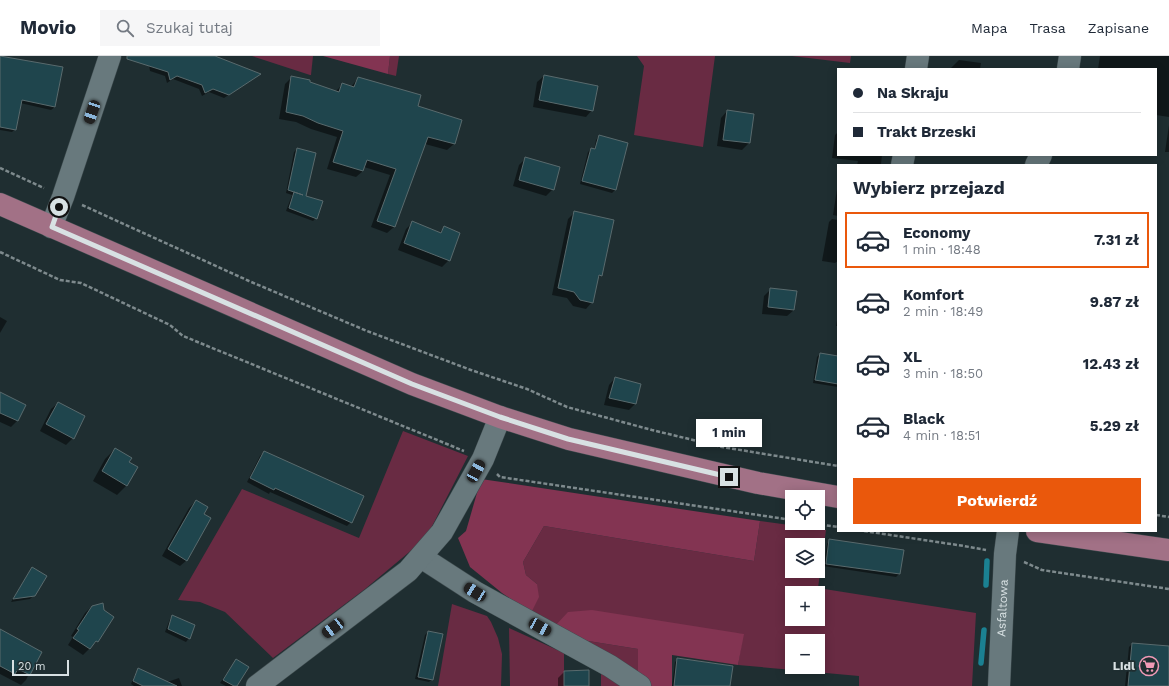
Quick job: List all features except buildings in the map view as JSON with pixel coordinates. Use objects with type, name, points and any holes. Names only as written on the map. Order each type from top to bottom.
[{"type":"main road","points":[[0,204],[412,384],[500,417],[568,439],[758,484],[837,497]]},
{"type":"main road","points":[[1044,532],[1169,550]]},
{"type":"street","points":[[52,227],[110,56]]},
{"type":"street","points":[[916,68],[918,56]]},
{"type":"street","points":[[1068,68],[1070,56]]},
{"type":"street","points":[[257,686],[408,571],[421,557],[442,532],[483,459],[500,417]]},
{"type":"street","name":"Asfaltowa","points":[[999,686],[1008,532]]},
{"type":"street","points":[[421,557],[475,592],[610,666],[640,686]]},
{"type":"path","points":[[0,168],[249,281],[331,316],[527,389],[567,407],[722,447],[837,466]]},
{"type":"path","points":[[0,252],[60,280],[81,283],[170,325],[183,336],[483,459],[500,477],[785,519]]},
{"type":"path","points":[[1157,515],[1169,517]]},
{"type":"path","points":[[825,525],[837,527]]},
{"type":"shaded area","points":[[252,56],[313,56],[311,75],[310,75]]},
{"type":"shaded area","points":[[323,56],[390,56],[388,74]]},
{"type":"shaded area","points":[[390,56],[399,56],[396,76],[388,74]]},
{"type":"shaded area","points":[[637,56],[715,56],[703,147],[634,135],[644,66]]},
{"type":"shaded area","points":[[792,56],[851,56],[850,63]]},
{"type":"shaded area","points":[[403,431],[468,456],[426,538],[365,589],[273,658],[225,612],[200,602],[178,600],[242,489],[359,538]]},
{"type":"shaded area","points":[[481,479],[760,521],[754,561],[544,526],[523,562],[526,575],[537,584],[539,597],[531,613],[502,593],[470,567],[458,538],[466,531]]},
{"type":"shaded area","points":[[760,521],[785,524],[785,530],[826,530],[825,538],[785,538],[785,578],[819,578],[818,586],[785,586],[785,626],[825,626],[825,589],[976,613],[972,686],[859,686],[859,676],[825,673],[825,634],[785,634],[785,669],[738,665],[743,634],[555,626],[531,613],[537,584],[526,575],[523,562],[544,526],[754,561]]},
{"type":"shaded area","points":[[452,604],[487,616],[491,622],[498,638],[502,654],[501,686],[438,686]]},
{"type":"shaded area","points":[[592,610],[744,634],[738,665],[672,655],[672,686],[648,686],[638,675],[638,649],[582,640],[555,626],[568,612]]},
{"type":"shaded area","points":[[509,628],[564,653],[564,686],[510,686]]},
{"type":"shaded area","points":[[582,640],[638,649],[638,675]]},
{"type":"shaded area","points":[[601,671],[627,686],[601,686]]},
{"type":"waterway","points":[[986,585],[987,561]]},
{"type":"waterway","points":[[981,663],[984,630]]},
{"type":"place","name":"Lidl","points":[[1149,666]]},
{"type":"route","points":[[59,207],[52,227],[412,384],[500,417],[568,439],[729,477]]}]
